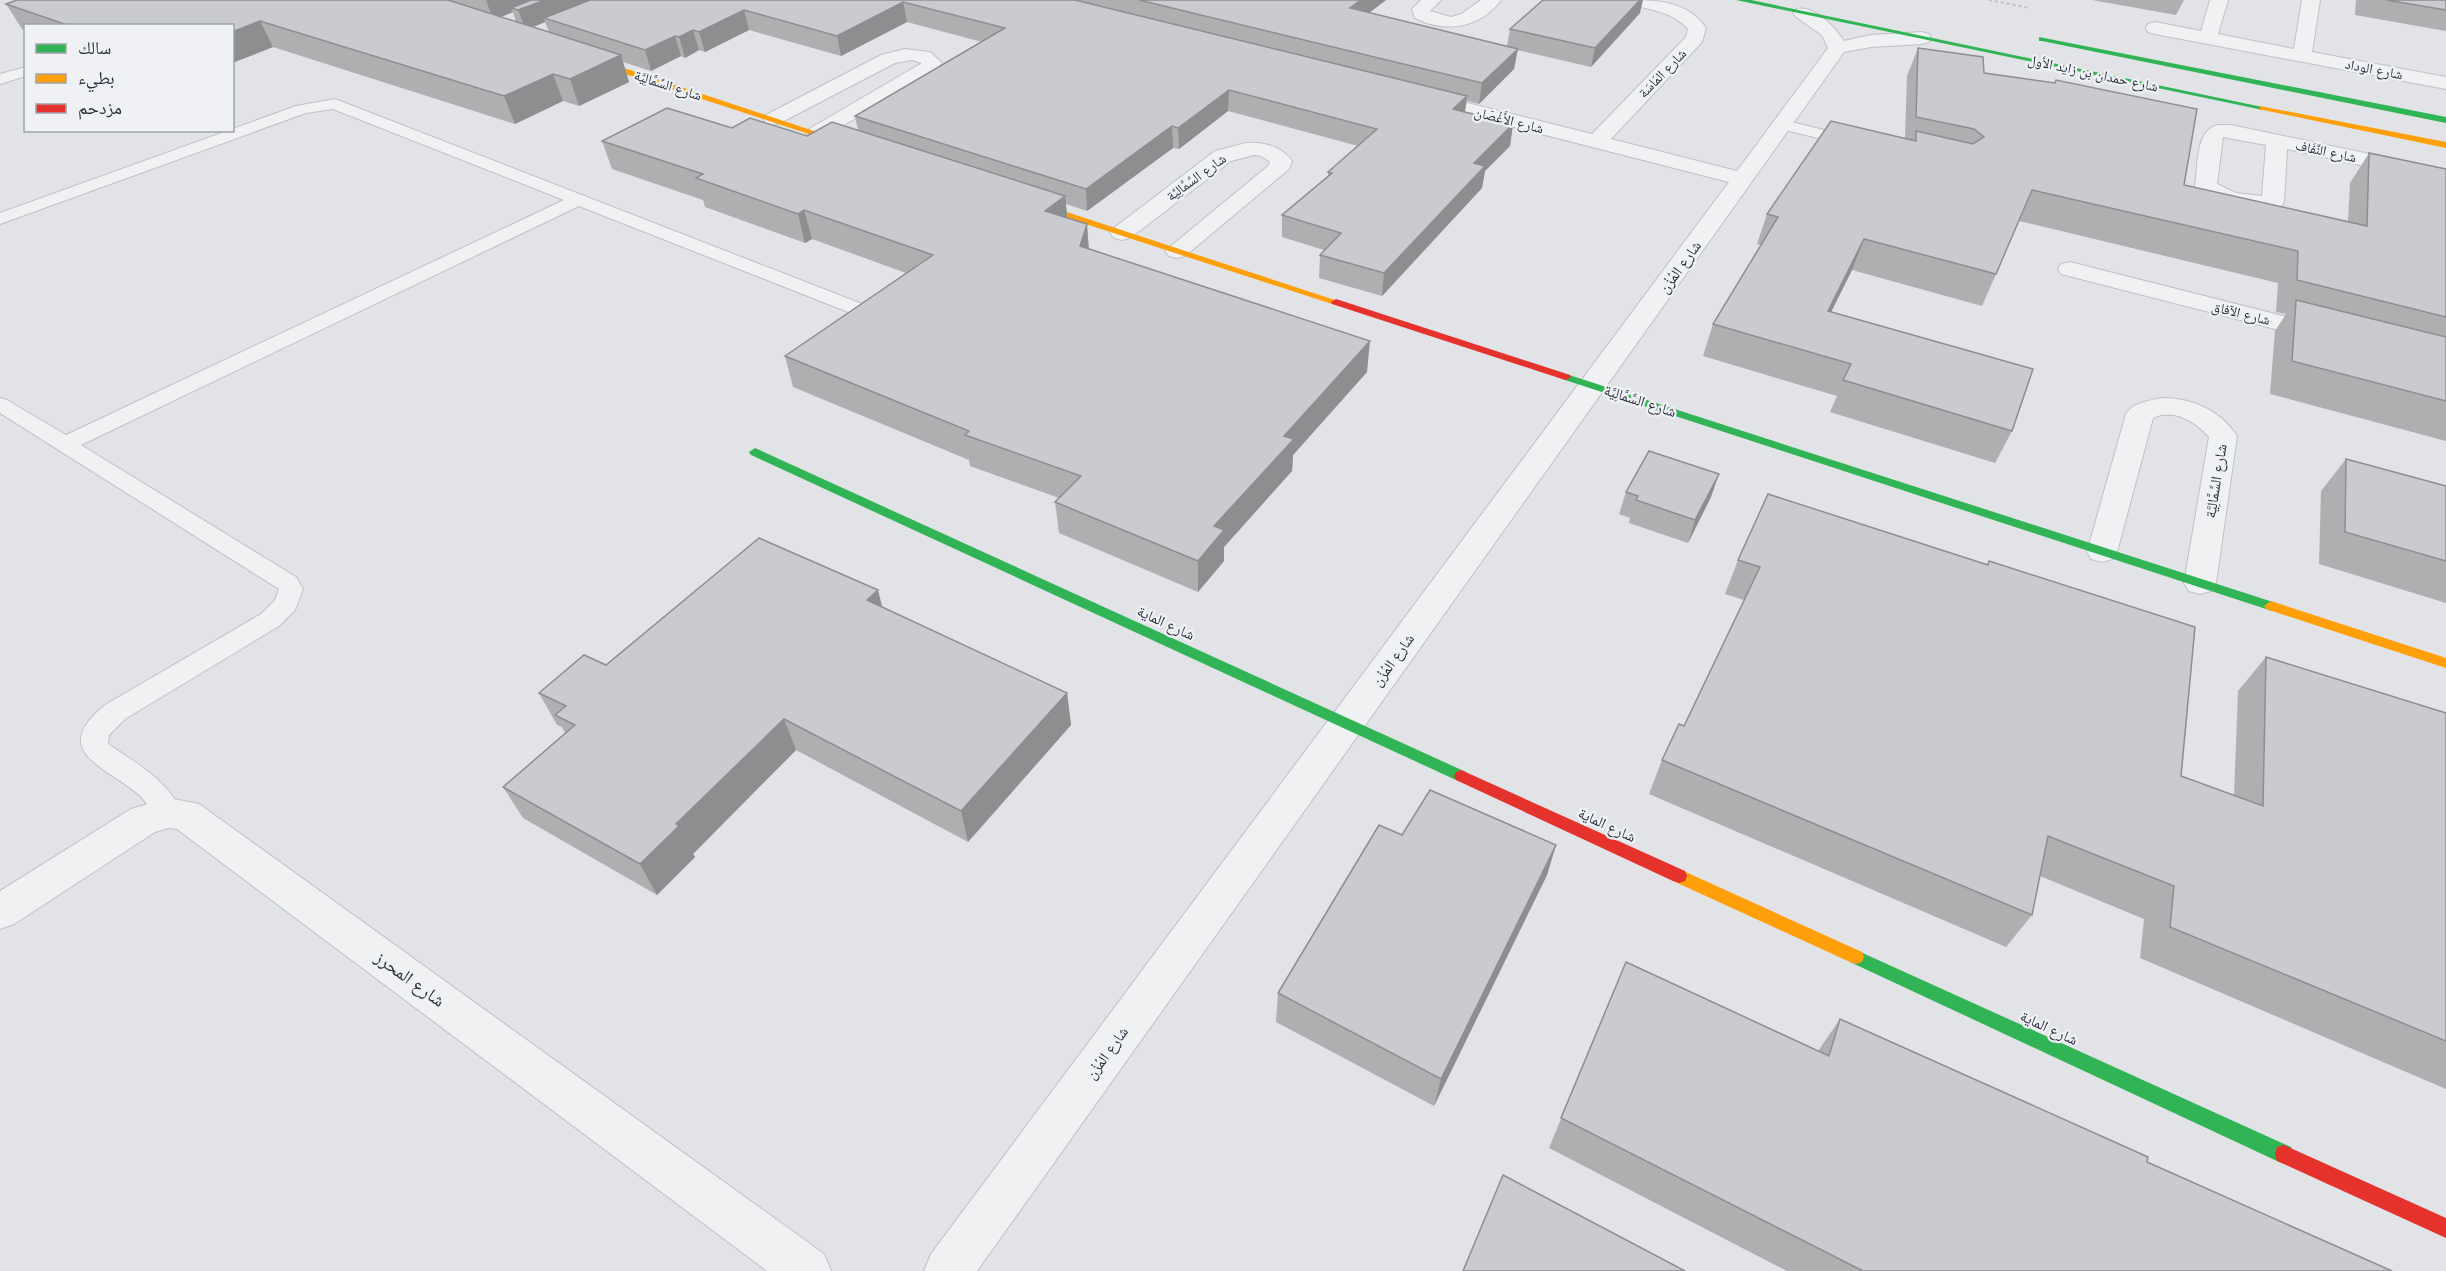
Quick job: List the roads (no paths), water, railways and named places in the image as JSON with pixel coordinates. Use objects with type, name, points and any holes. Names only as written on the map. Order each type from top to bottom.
[{"type":"street","points":[[1432,0],[1420,9],[1421,14],[1436,21],[1457,22],[1469,19],[1492,0]]},
{"type":"street","name":"شارع المَاسَة","points":[[1596,142],[1695,38],[1697,28],[1690,19],[1674,10],[1633,0]]},
{"type":"street","name":"شارع حمدان بن زايد الأول","points":[[1740,0],[2446,146]]},
{"type":"street","points":[[2208,38],[2219,0]]},
{"type":"street","points":[[2302,56],[2311,0]]},
{"type":"street","points":[[1802,13],[1828,33],[1838,48],[1871,41],[1922,38]]},
{"type":"street","name":"شارع الوداد","points":[[2155,28],[2446,83]]},
{"type":"street","name":"شارع حمدان بن زايد الأول","points":[[2034,37],[2446,120]]},
{"type":"street","name":"شارع المُزْن","points":[[948,1271],[1838,48]]},
{"type":"street","name":"شارع السَّمَّالِيَّة","points":[[572,54],[873,152]]},
{"type":"street","points":[[773,119],[888,59],[915,54],[927,57],[932,63],[927,69],[816,134]]},
{"type":"street","name":"شارع الأَغْصَان","points":[[1400,93],[1744,179]]},
{"type":"street","name":"شارع النِّفَاف","points":[[2277,141],[2446,177]]},
{"type":"street","name":"شارع السَّمَّالِيَّة","points":[[1122,233],[1223,156],[1238,149],[1255,148],[1275,154],[1281,161],[1278,169],[1178,251]]},
{"type":"street","name":"شارع السَّمَّالِيَّة","points":[[1009,196],[2446,663]]},
{"type":"street","name":"شارع الآفاق","points":[[2070,269],[2343,339]]},
{"type":"street","name":"شارع السَّمَّالِيَّة","points":[[2102,552],[2140,414],[2151,407],[2171,406],[2194,412],[2213,423],[2223,436],[2200,583]]},
{"type":"street","name":"شارع الماية","points":[[755,452],[2446,1228]]},
{"type":"street","points":[[0,912],[133,826],[144,820],[169,813]]},
{"type":"street","name":"شارع المحرز","points":[[169,813],[179,813],[192,819],[807,1271]]},
{"type":"lane","points":[[0,79],[24,72]]},
{"type":"lane","points":[[234,129],[311,106],[335,104],[873,315]]},
{"type":"lane","points":[[1783,125],[1872,146]]},
{"type":"lane","points":[[0,219],[219,134]]},
{"type":"lane","points":[[65,444],[579,200]]},
{"type":"lane","points":[[0,404],[287,583],[291,589],[286,604],[270,620],[115,712],[95,733],[93,742],[96,750],[150,787],[169,813]]}]
